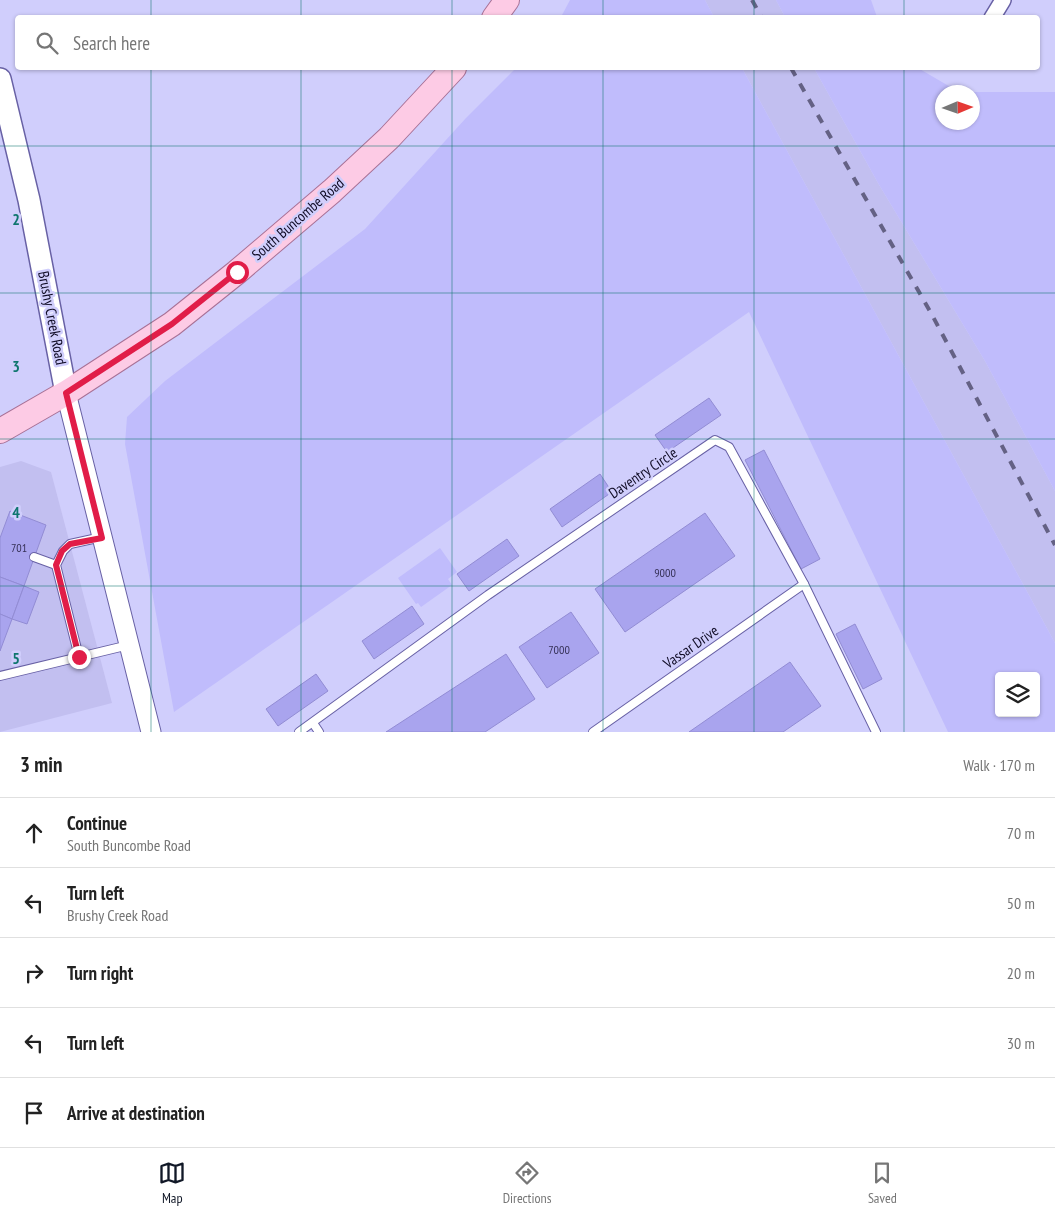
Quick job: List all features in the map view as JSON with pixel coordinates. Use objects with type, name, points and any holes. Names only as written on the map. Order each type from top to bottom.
[{"type":"main road","points":[[496,15],[507,0]]},
{"type":"main road","name":"South Buncombe Road","points":[[0,431],[66,393],[172,324],[237,272],[332,191],[389,138],[452,70]]},
{"type":"main road","name":"Brushy Creek Road","points":[[0,79],[29,200],[66,393]]},
{"type":"street","points":[[994,15],[1003,0]]},
{"type":"street","name":"Brushy Creek Road","points":[[66,393],[150,732]]},
{"type":"lane","name":"Daventry Circle","points":[[299,732],[488,595],[715,440],[730,447],[804,584],[876,732]]},
{"type":"lane","points":[[79,657],[56,565],[62,551],[70,544],[102,538]]},
{"type":"lane","points":[[34,557],[56,565]]},
{"type":"lane","name":"Vassar Drive","points":[[593,732],[804,584]]},
{"type":"lane","points":[[0,676],[128,645]]},
{"type":"lane","points":[[313,723],[319,732]]},
{"type":"shaded area","points":[[570,0],[705,0],[713,15],[562,15]]},
{"type":"shaded area","points":[[705,0],[776,0],[784,15],[713,15]]},
{"type":"shaded area","points":[[776,0],[871,0],[876,15],[784,15]]},
{"type":"shaded area","points":[[514,70],[743,70],[1055,643],[1055,732],[948,732],[749,312],[174,712],[125,444],[127,417],[165,381],[365,229],[466,118]]},
{"type":"shaded area","points":[[743,70],[815,70],[878,183],[985,361],[1055,491],[1055,643]]},
{"type":"shaded area","points":[[815,70],[921,70],[947,85],[935,85],[935,130],[980,130],[980,92],[1055,92],[1055,491],[985,361],[878,183]]},
{"type":"shaded area","points":[[21,461],[51,472],[112,703],[0,732],[0,467]]},
{"type":"shaded area","points":[[440,548],[457,572],[448,579],[452,585],[421,607],[418,603],[416,604],[398,578]]},
{"type":"building","points":[[709,398],[721,415],[667,452],[655,435]]},
{"type":"building","points":[[764,450],[820,559],[801,569],[745,460]]},
{"type":"building","points":[[600,474],[612,492],[562,527],[550,509]]},
{"type":"building","points":[[10,511],[46,525],[24,586],[0,577],[0,538]]},
{"type":"building","points":[[705,513],[735,556],[625,632],[595,589]]},
{"type":"building","points":[[507,539],[519,556],[469,591],[457,574]]},
{"type":"building","points":[[0,577],[24,586],[12,619],[0,614]]},
{"type":"building","points":[[24,586],[39,592],[27,624],[12,619]]},
{"type":"building","points":[[412,606],[424,624],[374,659],[362,641]]},
{"type":"building","points":[[571,612],[599,653],[547,688],[519,647]]},
{"type":"building","points":[[0,614],[12,619],[0,651]]},
{"type":"building","points":[[855,624],[882,679],[863,689],[836,634]]},
{"type":"building","points":[[506,654],[535,699],[485,732],[386,732]]},
{"type":"building","points":[[790,662],[821,706],[783,732],[689,732]]},
{"type":"building","points":[[316,674],[328,691],[278,726],[266,709]]},
{"type":"railway","points":[[752,0],[760,15]]},
{"type":"railway","points":[[792,70],[931,313],[1055,545]]},
{"type":"route","points":[[79,657],[56,565],[62,551],[70,544],[102,538],[66,393],[172,324],[237,272]]}]
